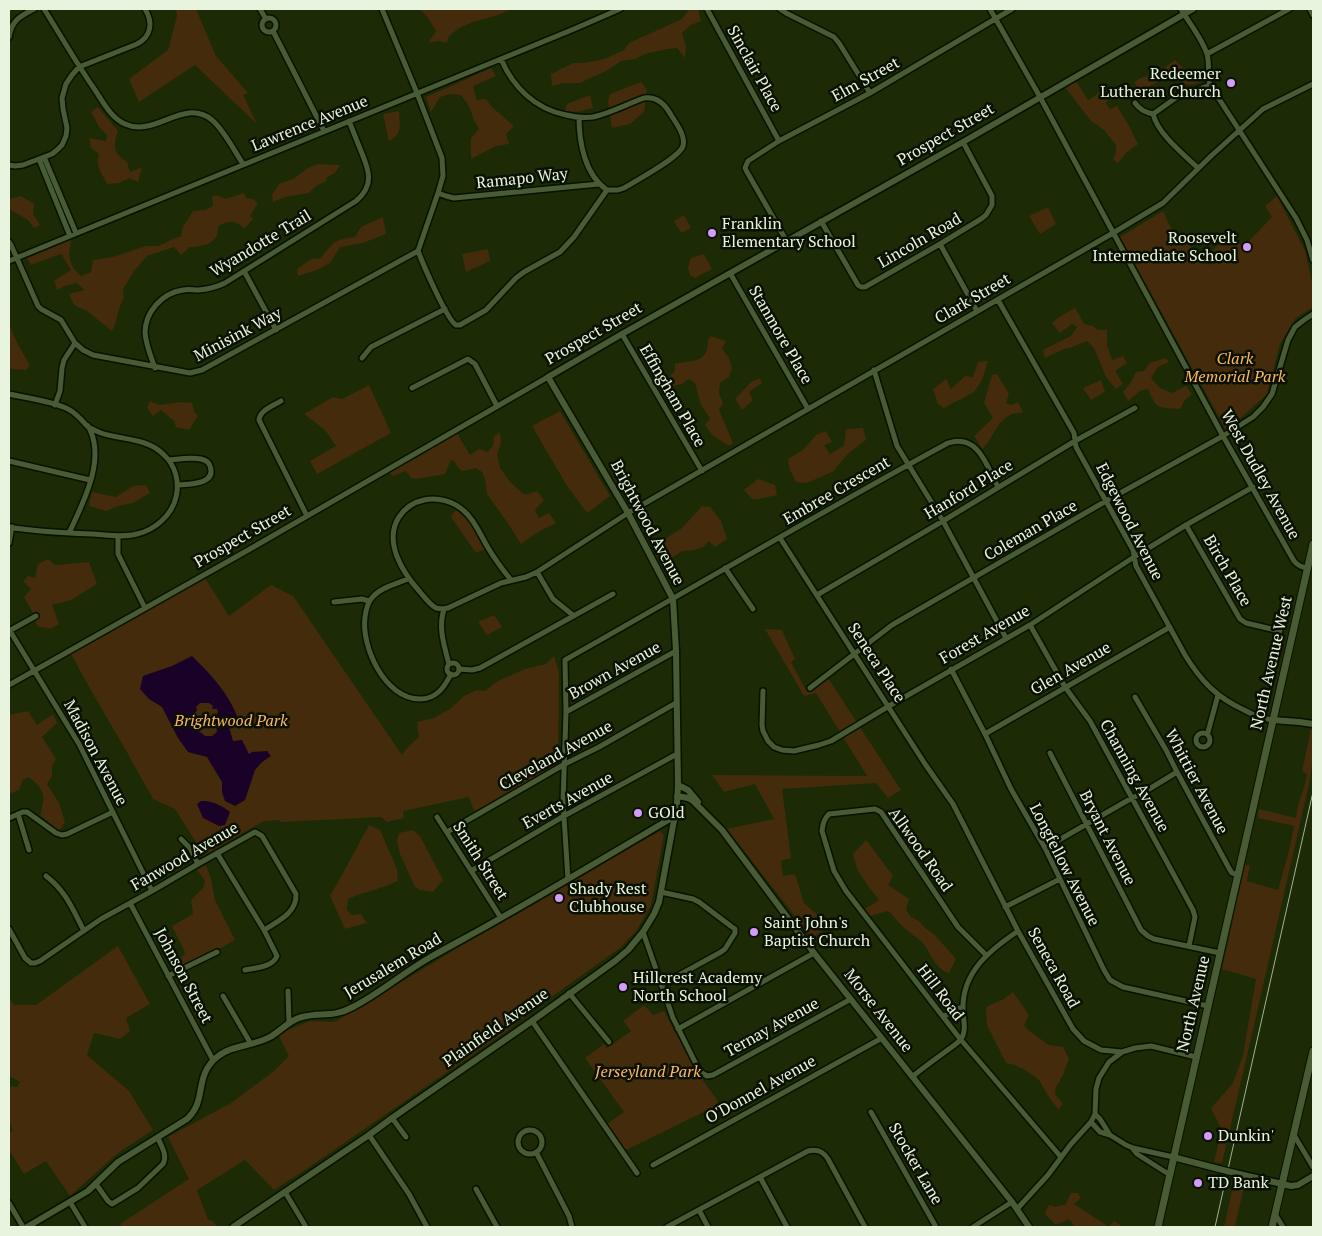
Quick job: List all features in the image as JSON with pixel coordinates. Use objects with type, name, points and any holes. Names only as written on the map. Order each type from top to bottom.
[{"type":"main road","name":"North Avenue West","points":[[1258,788],[1313,544]]},
{"type":"main road","name":"North Avenue","points":[[1158,1227],[1258,788]]},
{"type":"main road","points":[[1272,1227],[1312,1065],[1313,1051]]},
{"type":"street","points":[[9,38],[15,21],[34,9]]},
{"type":"street","points":[[44,9],[79,67],[109,111],[120,122],[131,126],[146,127],[184,114],[202,115],[212,120],[218,126],[243,164]]},
{"type":"street","points":[[9,164],[23,166],[57,150],[62,145],[67,128],[62,109],[62,98],[64,88],[69,79],[79,67],[141,41],[148,35],[150,17],[145,9]]},
{"type":"street","points":[[260,9],[266,19]]},
{"type":"street","points":[[382,9],[442,158],[442,176],[438,193],[418,251],[452,323],[457,325],[486,310],[516,278],[560,252],[574,237],[608,190]]},
{"type":"street","name":"Lawrence Avenue","points":[[9,261],[620,9]]},
{"type":"street","name":"Sinclair Place","points":[[708,9],[779,141]]},
{"type":"street","points":[[780,9],[834,38],[870,93]]},
{"type":"street","name":"West Dudley Avenue","points":[[990,9],[1040,97],[1223,436],[1296,564],[1308,568]]},
{"type":"street","name":"Elm Street","points":[[786,240],[745,168],[748,161],[779,141],[870,93],[1012,9]]},
{"type":"street","name":"Prospect Street","points":[[9,685],[786,240],[962,142],[1182,11],[1193,9]]},
{"type":"street","points":[[1207,54],[1290,9]]},
{"type":"street","points":[[1310,9],[1313,14]]},
{"type":"street","points":[[1182,11],[1207,54],[1210,86],[1296,218],[1307,240],[1313,260]]},
{"type":"street","points":[[266,19],[263,22],[264,29],[273,31]]},
{"type":"street","points":[[266,19],[275,21],[276,25],[273,31]]},
{"type":"street","points":[[273,31],[324,132]]},
{"type":"street","points":[[501,59],[515,84],[529,98],[553,112],[590,117],[610,112],[644,98],[660,100],[682,134],[684,146],[676,156],[624,188],[608,190],[598,184],[590,170],[583,150],[579,128],[580,117]]},
{"type":"street","name":"Clark Street","points":[[511,580],[526,577],[537,572],[628,513],[1163,203],[1198,168],[1263,109],[1313,85]]},
{"type":"street","points":[[1153,114],[1177,97],[1210,86]]},
{"type":"street","points":[[1135,103],[1139,108],[1153,114]]},
{"type":"street","points":[[1153,114],[1154,120],[1168,138],[1198,168]]},
{"type":"street","name":"Wyandotte Trail","points":[[155,368],[146,340],[146,330],[148,317],[158,302],[178,291],[209,288],[225,284],[363,194],[368,185],[369,169],[349,121]]},
{"type":"street","name":"Lincoln Road","points":[[821,221],[858,285],[865,287],[986,215],[992,205],[992,196],[962,142]]},
{"type":"street","points":[[42,158],[76,233]]},
{"type":"street","points":[[42,158],[70,236]]},
{"type":"street","name":"Ramapo Way","points":[[438,193],[454,198],[598,184]]},
{"type":"street","name":"Minisink Way","points":[[9,242],[38,306],[61,320],[75,343],[83,350],[93,356],[185,373],[198,372],[418,251]]},
{"type":"street","points":[[940,244],[977,311]]},
{"type":"street","points":[[244,271],[276,330]]},
{"type":"street","name":"Stanmore Place","points":[[730,273],[808,410]]},
{"type":"street","name":"Edgewood Avenue","points":[[998,300],[1074,433],[1076,447],[1133,550],[1136,566],[1193,669],[1202,681],[1218,695],[1249,712],[1274,720]]},
{"type":"street","points":[[362,358],[371,347],[445,309]]},
{"type":"street","name":"Coleman Place","points":[[810,688],[892,625],[1253,417],[1272,394],[1288,340],[1295,327],[1313,314]]},
{"type":"street","name":"Effingham Place","points":[[622,334],[702,471]]},
{"type":"street","points":[[56,404],[64,360],[75,343]]},
{"type":"street","points":[[412,388],[468,359],[474,364],[497,406]]},
{"type":"street","points":[[874,370],[894,440],[943,521],[1006,638]]},
{"type":"street","name":"Brightwood Avenue","points":[[548,377],[628,513],[673,599],[676,651],[678,785]]},
{"type":"street","points":[[9,394],[56,404],[72,411],[88,426],[94,439],[96,454],[88,491],[69,533]]},
{"type":"street","points":[[281,401],[262,412],[259,420],[307,516]]},
{"type":"street","name":"Hanford Place","points":[[817,595],[1075,441],[1135,408]]},
{"type":"street","points":[[9,543],[10,527],[37,531],[131,536],[142,533],[158,524],[166,516],[176,496],[177,485],[175,473],[169,460],[163,453],[151,445],[111,436],[88,426]]},
{"type":"street","name":"Embree Crescent","points":[[673,599],[908,464],[953,441],[964,441],[979,451],[998,487]]},
{"type":"street","points":[[169,460],[202,459],[210,466],[210,476],[205,481],[177,485]]},
{"type":"street","points":[[9,461],[90,480]]},
{"type":"street","name":"Forest Avenue","points":[[763,691],[762,725],[765,736],[774,747],[788,751],[807,749],[831,740],[1030,624],[1186,525],[1253,487]]},
{"type":"street","points":[[433,499],[442,500],[460,507],[467,514],[511,580],[453,606],[444,609],[436,608],[431,605],[408,578],[395,551],[393,538],[395,526],[400,515],[409,506],[433,499]]},
{"type":"street","name":"Birch Place","points":[[1186,525],[1240,619],[1246,623],[1280,631]]},
{"type":"street","points":[[118,536],[118,554],[145,608]]},
{"type":"street","name":"Seneca Place","points":[[780,538],[925,764],[951,801]]},
{"type":"street","points":[[725,568],[753,609]]},
{"type":"street","points":[[537,572],[553,599],[574,616]]},
{"type":"street","points":[[408,578],[378,592],[369,601],[364,623],[368,648],[378,668],[393,688],[403,696],[419,699],[434,696],[446,685],[451,674]]},
{"type":"street","points":[[459,669],[472,670],[480,668],[613,594]]},
{"type":"street","points":[[334,602],[362,599],[369,601]]},
{"type":"street","points":[[568,879],[564,816],[565,660],[673,599]]},
{"type":"street","points":[[444,609],[441,631],[450,664],[447,670],[451,674]]},
{"type":"street","points":[[10,631],[36,616]]},
{"type":"street","name":"Channing Avenue","points":[[1030,624],[1065,687],[1090,721],[1195,914],[1188,946]]},
{"type":"street","name":"Glen Avenue","points":[[985,734],[1170,627]]},
{"type":"street","name":"Madison Avenue","points":[[10,631],[79,744],[152,892]]},
{"type":"street","name":"Brown Avenue","points":[[566,712],[676,651]]},
{"type":"street","points":[[450,664],[455,663],[459,669]]},
{"type":"street","points":[[451,674],[456,674],[459,669]]},
{"type":"street","name":"Longfellow Avenue","points":[[951,669],[985,734],[1010,789],[1045,848],[1110,980],[1123,987],[1208,1006]]},
{"type":"street","points":[[1207,734],[1218,695]]},
{"type":"street","name":"Whittier Avenue","points":[[1135,696],[1230,870],[1238,875]]},
{"type":"street","name":"Cleveland Avenue","points":[[447,832],[676,703]]},
{"type":"street","points":[[1274,720],[1313,724]]},
{"type":"street","name":"Bryant Avenue","points":[[1050,753],[1141,930],[1144,934],[1154,938],[1188,946]]},
{"type":"street","name":"Everts Avenue","points":[[471,871],[564,816],[677,754]]},
{"type":"street","points":[[1045,848],[1176,772]]},
{"type":"street","name":"Plainfield Avenue","points":[[234,1227],[369,1135],[623,955],[643,932],[654,914],[661,892],[675,816],[678,785]]},
{"type":"street","name":"Morse Avenue","points":[[678,785],[688,790],[702,806],[704,812]]},
{"type":"street","name":"Morse Avenue","points":[[677,796],[688,798],[722,830],[814,953],[1012,1202],[1029,1227]]},
{"type":"street","name":"Seneca Road","points":[[951,801],[1018,931],[1073,1029],[1084,1041],[1101,1050],[1122,1052],[1152,1046],[1196,1057]]},
{"type":"street","name":"Allwood Road","points":[[822,830],[825,817],[830,814],[875,809],[881,812],[958,927],[986,955]]},
{"type":"street","points":[[9,818],[27,812],[56,833],[62,835],[113,812]]},
{"type":"street","points":[[18,814],[29,850]]},
{"type":"street","name":"Jerusalem Road","points":[[213,1060],[226,1051],[272,1036],[289,1023],[301,1017],[337,1014],[354,1006],[428,959],[675,816]]},
{"type":"street","name":"Smith Street","points":[[437,817],[501,918]]},
{"type":"street","name":"Hill Road","points":[[822,830],[834,871],[840,881],[960,1040],[1061,1157]]},
{"type":"street","name":"Fanwood Avenue","points":[[9,929],[25,958],[35,964],[100,919],[152,892],[252,832],[258,832],[296,894],[296,902],[292,910],[264,930]]},
{"type":"street","points":[[181,839],[190,848],[198,864]]},
{"type":"street","points":[[217,852],[277,954],[277,959],[272,963],[245,970]]},
{"type":"street","points":[[46,876],[56,883],[64,894],[84,931]]},
{"type":"street","points":[[1005,907],[1060,879]]},
{"type":"street","points":[[661,892],[693,899],[735,929],[735,933],[725,949],[661,985]]},
{"type":"street","name":"Johnson Street","points":[[130,903],[213,1060]]},
{"type":"street","points":[[912,1077],[960,1040],[964,1029],[963,1007],[966,986],[970,978],[986,955],[1018,931]]},
{"type":"street","points":[[643,932],[678,1029],[814,953]]},
{"type":"street","points":[[1188,946],[1220,953]]},
{"type":"street","points":[[168,976],[217,952]]},
{"type":"street","points":[[288,991],[289,1023]]},
{"type":"street","points":[[569,993],[608,1042]]},
{"type":"street","points":[[223,996],[251,1044]]},
{"type":"street","name":"Ternay Avenue","points":[[678,1029],[699,1070],[704,1075],[713,1075],[851,998]]},
{"type":"street","points":[[943,1017],[963,1007]]},
{"type":"street","points":[[532,1021],[637,1173]]},
{"type":"street","name":"O'Donnel Avenue","points":[[653,1165],[882,1038]]},
{"type":"street","points":[[1101,1050],[1107,1056],[1109,1062]]},
{"type":"street","points":[[1016,1209],[1048,1175],[1091,1122],[1095,1114],[1097,1083],[1104,1068],[1122,1052]]},
{"type":"street","points":[[27,1227],[88,1191],[118,1162],[184,1122],[195,1111],[200,1100],[202,1079],[213,1060]]},
{"type":"street","name":"Stocker Lane","points":[[871,1112],[936,1227]]},
{"type":"street","points":[[1095,1114],[1110,1135],[1119,1142],[1133,1148],[1291,1186],[1298,1185],[1313,1176]]},
{"type":"street","points":[[392,1118],[406,1137]]},
{"type":"street","points":[[1091,1122],[1100,1132],[1110,1135]]},
{"type":"street","points":[[531,1129],[541,1136],[542,1144],[536,1152],[526,1154],[520,1149],[517,1143],[523,1131],[531,1129]]},
{"type":"street","points":[[369,1135],[409,1194],[427,1227]]},
{"type":"street","points":[[1294,1135],[1313,1167]]},
{"type":"street","points":[[96,1184],[112,1204],[138,1188],[166,1160],[158,1138]]},
{"type":"street","points":[[1133,1148],[1137,1154],[1170,1175]]},
{"type":"street","points":[[667,1227],[813,1150],[820,1151],[828,1159],[865,1227]]},
{"type":"street","points":[[536,1152],[569,1216],[572,1227]]},
{"type":"street","points":[[760,1177],[787,1227]]},
{"type":"street","points":[[476,1189],[497,1227]]},
{"type":"street","points":[[285,1192],[306,1227]]},
{"type":"street","points":[[70,1202],[85,1227]]},
{"type":"street","points":[[973,1227],[1012,1202]]},
{"type":"street","points":[[9,1203],[23,1227]]},
{"type":"street","points":[[699,1210],[708,1227]]},
{"type":"street","points":[[1275,1214],[1283,1227]]},
{"type":"green space","points":[[176,9],[196,9],[216,56],[248,93],[243,95],[257,124],[195,65],[139,102],[129,79],[168,50],[177,16]]},
{"type":"green space","points":[[419,9],[512,9],[459,28],[449,36],[447,43],[438,41],[428,43],[436,31],[426,15]]},
{"type":"green space","points":[[698,9],[701,21],[691,25],[682,33],[686,46],[685,58],[677,48],[667,49],[645,54],[635,59],[621,61],[608,70],[580,83],[563,83],[552,86],[551,74],[573,63],[604,59],[624,50],[629,43],[682,19],[689,10]]},
{"type":"green space","points":[[1175,60],[1187,72],[1198,68],[1202,82],[1183,85],[1175,74],[1145,89],[1138,88],[1134,82],[1143,77],[1154,76],[1162,72],[1164,68]]},
{"type":"green space","points":[[491,68],[496,76],[473,86],[477,100],[486,99],[491,106],[514,126],[506,134],[509,144],[496,146],[471,159],[471,138],[479,129],[469,106],[461,95],[451,94],[440,97],[431,112],[426,97]]},
{"type":"green space","points":[[1076,81],[1088,100],[1104,87],[1110,97],[1106,103],[1110,109],[1117,106],[1129,126],[1138,144],[1126,153],[1118,163],[1113,159],[1116,145],[1104,130],[1091,121],[1065,87]]},
{"type":"green space","points":[[641,82],[647,90],[644,112],[630,124],[612,128],[608,101],[610,94]]},
{"type":"green space","points":[[590,95],[593,108],[577,112],[565,111],[567,104]]},
{"type":"green space","points":[[98,107],[118,131],[115,149],[127,162],[130,172],[142,167],[138,182],[129,178],[119,183],[107,184],[101,173],[98,166],[99,154],[91,148],[89,138],[106,141],[107,135],[99,127],[91,112]]},
{"type":"green space","points":[[399,111],[399,132],[389,141],[383,114]]},
{"type":"green space","points":[[318,164],[340,165],[335,173],[327,177],[326,181],[316,186],[309,193],[285,197],[273,202],[272,195],[279,184],[293,179],[308,168]]},
{"type":"green space","points":[[244,193],[246,198],[253,199],[258,203],[250,216],[253,219],[244,229],[235,222],[225,223],[218,226],[215,238],[205,245],[190,247],[181,255],[174,247],[147,256],[134,271],[123,289],[124,298],[112,331],[87,311],[74,305],[69,294],[84,290],[77,283],[57,290],[54,281],[71,270],[61,254],[31,265],[27,258],[71,239],[69,256],[73,268],[81,276],[91,272],[93,260],[113,257],[146,246],[159,246],[181,236],[183,227],[193,211],[205,210],[213,206],[212,197],[217,195],[225,199]]},
{"type":"green space","points":[[21,196],[34,204],[33,214],[40,225],[34,228],[28,220],[9,209],[10,199]]},
{"type":"green space","name":"Clark Memorial Park","points":[[1277,196],[1305,251],[1313,287],[1313,307],[1296,318],[1280,344],[1267,394],[1242,417],[1225,428],[1120,237],[1163,211],[1171,228],[1212,267],[1206,258],[1230,232],[1242,247],[1248,242],[1272,217],[1265,206]]},
{"type":"green space","points":[[1048,207],[1056,224],[1040,234],[1029,216]]},
{"type":"green space","points":[[684,215],[691,228],[681,233],[674,221]]},
{"type":"green space","points":[[383,217],[386,234],[363,243],[340,247],[330,263],[317,270],[298,276],[297,269],[311,259],[321,258],[335,242],[355,237],[361,227]]},
{"type":"green space","points":[[488,249],[490,261],[466,272],[462,254]]},
{"type":"green space","points":[[704,254],[712,269],[695,278],[690,275],[688,267],[691,258]]},
{"type":"green space","points":[[1075,308],[1084,324],[1093,326],[1098,330],[1107,330],[1107,345],[1112,360],[1123,356],[1127,363],[1115,371],[1123,384],[1116,389],[1106,377],[1094,348],[1087,341],[1045,358],[1043,350],[1071,336],[1077,327],[1072,324],[1060,333],[1052,323]]},
{"type":"green space","points":[[10,312],[10,325],[13,333],[30,365],[26,370],[11,369],[9,365]]},
{"type":"green space","points":[[710,336],[726,341],[722,348],[729,358],[732,368],[729,377],[720,383],[719,393],[723,403],[719,410],[733,443],[729,446],[712,435],[705,425],[710,418],[701,405],[695,383],[689,379],[682,384],[673,386],[665,381],[675,371],[675,364],[697,360],[704,356]]},
{"type":"green space","points":[[1166,358],[1169,362],[1158,367],[1151,378],[1160,388],[1172,393],[1186,386],[1192,394],[1185,400],[1180,409],[1159,406],[1148,389],[1140,391],[1128,401],[1123,392],[1136,372],[1144,371],[1150,363]]},
{"type":"green space","points":[[988,361],[982,380],[974,392],[944,408],[938,404],[933,389],[946,379],[951,389],[965,376],[973,377],[978,362]]},
{"type":"green space","points":[[997,374],[1009,394],[1006,403],[1011,405],[1018,402],[1023,412],[1012,414],[1005,418],[982,449],[974,436],[993,418],[984,403],[992,375]]},
{"type":"green space","points":[[760,378],[762,383],[749,392],[753,400],[742,410],[735,399],[751,382]]},
{"type":"green space","points":[[1101,380],[1105,392],[1091,400],[1083,388]]},
{"type":"green space","points":[[369,385],[391,433],[317,474],[310,461],[336,446],[325,430],[304,414],[333,397],[342,399]]},
{"type":"green space","points":[[150,401],[159,405],[182,402],[192,403],[198,416],[189,430],[176,427],[174,421],[161,410],[153,416],[147,408]]},
{"type":"green space","points":[[560,411],[610,496],[587,513],[567,486],[532,426]]},
{"type":"green space","points":[[863,428],[866,440],[850,452],[834,471],[807,483],[796,482],[789,468],[788,459],[804,449],[816,435],[826,431],[832,442],[824,445],[830,454],[844,446],[846,429]]},
{"type":"green space","points":[[500,432],[501,443],[497,454],[500,468],[511,483],[525,495],[537,491],[544,500],[535,510],[539,518],[549,513],[556,523],[538,532],[521,544],[487,494],[485,479],[482,472],[476,468],[462,471],[451,460],[445,474],[416,479],[411,478],[406,471],[393,476],[388,472],[457,433],[470,455],[479,449],[488,452],[493,445],[494,437]]},
{"type":"green space","points":[[758,479],[775,485],[777,495],[752,499],[744,490]]},
{"type":"green space","points":[[146,485],[150,493],[133,503],[106,511],[89,506],[92,492],[116,497],[133,486]]},
{"type":"green space","points":[[702,506],[710,507],[721,521],[727,539],[715,547],[709,541],[703,547],[683,551],[671,558],[658,557],[648,541],[663,540],[682,528]]},
{"type":"green space","points":[[456,509],[472,525],[485,549],[476,553],[451,517]]},
{"type":"green space","points":[[48,559],[55,565],[89,562],[97,584],[71,600],[52,605],[59,624],[50,629],[37,626],[33,613],[24,597],[31,589],[23,581],[28,576],[35,578],[38,564]]},
{"type":"green space","name":"Brightwood Park","points":[[205,578],[229,616],[271,585],[293,596],[402,755],[419,737],[417,722],[434,718],[450,709],[464,696],[477,690],[485,691],[498,681],[525,669],[546,664],[554,656],[559,672],[558,766],[492,804],[474,811],[469,797],[403,811],[404,818],[387,822],[381,817],[282,822],[278,820],[264,821],[204,855],[175,809],[153,799],[71,654]]},
{"type":"green space","points":[[494,615],[502,627],[487,635],[478,622]]},
{"type":"green space","points":[[765,629],[782,630],[795,659],[791,662],[807,692],[828,678],[901,790],[888,798],[876,783],[782,789],[791,858],[781,861],[783,876],[795,874],[804,903],[830,926],[812,938],[727,829],[774,819],[755,784],[724,792],[712,775],[867,776],[816,693],[804,696]]},
{"type":"green space","points":[[28,711],[37,725],[53,714],[57,723],[42,737],[56,759],[52,766],[52,776],[47,784],[59,803],[65,822],[59,831],[40,815],[43,794],[29,777],[23,780],[19,790],[9,794],[9,715]]},
{"type":"green space","points":[[1311,729],[1313,730],[1313,759],[1309,784],[1222,1163],[1214,1162],[1221,1132],[1211,1108],[1233,1083],[1243,1055],[1256,979],[1222,969],[1245,865],[1250,865],[1247,881],[1278,890],[1294,826],[1258,818],[1259,809],[1296,818],[1307,774],[1302,771]]},
{"type":"green space","points":[[369,825],[380,830],[397,869],[398,881],[348,899],[347,910],[352,915],[361,914],[367,923],[345,929],[330,896]]},
{"type":"green space","points":[[413,830],[420,836],[443,880],[433,892],[420,890],[415,887],[400,854],[397,841],[399,833]]},
{"type":"green space","points":[[660,831],[664,835],[651,905],[637,930],[620,948],[504,1033],[274,1190],[245,1160],[197,1190],[208,1220],[213,1221],[217,1227],[122,1227],[120,1224],[189,1179],[168,1137],[231,1103],[274,1071],[289,1056],[278,1034],[310,1021],[335,1022],[572,879]]},
{"type":"green space","points":[[866,840],[893,876],[888,885],[909,899],[906,910],[911,917],[919,921],[934,934],[956,959],[949,973],[939,967],[921,941],[905,929],[888,911],[870,916],[865,909],[879,900],[857,869],[853,854]]},
{"type":"green space","points":[[206,865],[215,900],[235,940],[177,969],[176,961],[185,952],[172,926],[193,914],[191,900],[203,888],[205,881],[197,870]]},
{"type":"green space","points":[[118,946],[150,1004],[126,1018],[130,1031],[120,1039],[94,1033],[87,1055],[129,1091],[153,1130],[118,1153],[70,1196],[46,1161],[24,1174],[11,1153],[9,1154],[9,1132],[13,1131],[9,1121],[9,1086],[17,1087],[20,1082],[9,1076],[9,998],[14,1005],[36,1005]]},
{"type":"green space","points":[[1013,992],[1029,1015],[1024,1025],[1028,1030],[1049,1045],[1063,1047],[1069,1059],[1056,1087],[1055,1094],[1063,1104],[1058,1109],[1039,1080],[1027,1071],[1006,1063],[987,1025],[986,1007],[1004,999]]},
{"type":"green space","name":"Jerseyland Park","points":[[644,1005],[653,1015],[664,1011],[696,1071],[718,1101],[716,1106],[626,1150],[607,1124],[624,1112],[585,1058],[604,1044],[607,1048],[631,1031],[623,1021]]},
{"type":"green space","points":[[1234,1182],[1245,1182],[1235,1227],[1224,1227]]},
{"type":"green space","points":[[1071,1193],[1078,1193],[1081,1198],[1074,1204],[1109,1227],[1075,1227],[1069,1219],[1056,1225],[1045,1214],[1049,1205],[1055,1207],[1066,1204]]},
{"type":"green space","points":[[1114,1221],[1123,1227],[1109,1227]]},
{"type":"shaded area","points":[[192,656],[218,684],[234,708],[238,718],[229,727],[233,741],[242,740],[249,754],[267,751],[271,756],[255,770],[245,800],[235,806],[225,801],[222,792],[222,782],[207,757],[188,752],[178,738],[162,707],[149,699],[140,689],[143,676],[172,666]],"holes":[[[200,703],[209,703],[213,706],[212,709],[217,709],[218,712],[215,718],[217,732],[212,736],[205,736],[195,728],[194,724],[198,722],[193,714]]]},
{"type":"shaded area","points":[[201,801],[217,804],[230,812],[225,825],[219,826],[203,818],[197,804]]},
{"type":"railway","points":[[1215,1227],[1313,792]]},
{"type":"place","name":"Redeemer Lutheran Church","points":[[1231,83]]},
{"type":"place","name":"Franklin Elementary School","points":[[712,233]]},
{"type":"place","name":"Roosevelt Intermediate School","points":[[1247,247]]},
{"type":"place","name":"GOld","points":[[638,813]]},
{"type":"place","name":"Shady Rest Clubhouse","points":[[559,898]]},
{"type":"place","name":"Saint John's Baptist Church","points":[[754,932]]},
{"type":"place","name":"Hillcrest Academy North School","points":[[623,987]]},
{"type":"place","name":"Dunkin'","points":[[1208,1136]]},
{"type":"place","name":"TD Bank","points":[[1198,1183]]}]
